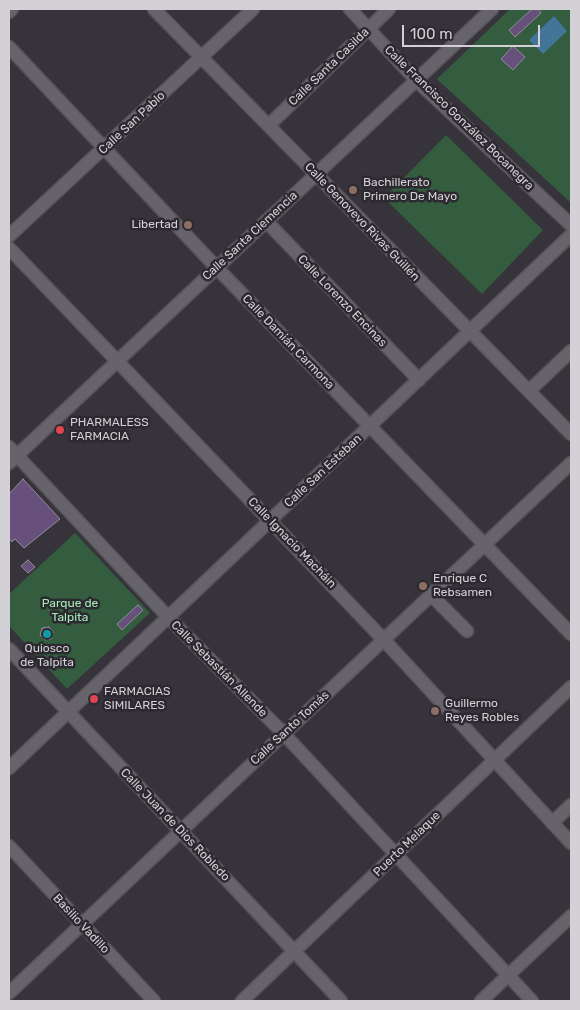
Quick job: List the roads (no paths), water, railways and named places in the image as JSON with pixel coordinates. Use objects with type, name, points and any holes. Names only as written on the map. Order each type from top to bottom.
[{"type":"street","points":[[9,12],[12,9]]},
{"type":"street","name":"Calle Genovevo Rivas Guillén","points":[[154,9],[203,56],[571,434]]},
{"type":"street","name":"Calle San Pablo","points":[[9,236],[253,9]]},
{"type":"street","name":"Calle Francisco González Bocanegra","points":[[350,9],[416,80],[571,224]]},
{"type":"street","name":"Calle Santa Casilda","points":[[269,125],[389,9]]},
{"type":"street","name":"Calle Santa Clemencia","points":[[11,455],[118,362],[492,9]]},
{"type":"street","name":"Calle Damián Carmona","points":[[9,47],[216,268],[571,634]]},
{"type":"street","name":"Calle Lorenzo Encinas","points":[[266,221],[418,380]]},
{"type":"street","name":"Calle San Esteban","points":[[9,768],[571,235]]},
{"type":"street","name":"Calle Ignacio Macháin","points":[[9,248],[384,640],[571,843]]},
{"type":"street","points":[[529,391],[571,351]]},
{"type":"street","name":"Calle Sebastián Allende","points":[[11,455],[168,618],[284,734],[532,1001]]},
{"type":"street","name":"Calle Santo Tomás","points":[[9,993],[571,463]]},
{"type":"street","points":[[431,594],[467,631]]},
{"type":"street","name":"Calle Juan de Dios Robledo","points":[[9,649],[341,1001]]},
{"type":"street","name":"Puerto Melaque","points":[[242,1001],[571,687]]},
{"type":"street","points":[[552,823],[571,804]]},
{"type":"street","name":"Basilio Vadillo","points":[[9,846],[154,1001]]},
{"type":"street","points":[[481,1001],[571,916]]},
{"type":"water","points":[[554,16],[567,31],[543,54],[529,40]]},
{"type":"place","name":"Bachillerato Primero De Mayo","points":[[353,190]]},
{"type":"place","name":"Libertad","points":[[188,225]]},
{"type":"place","name":"PHARMALESS FARMACIA","points":[[60,430]]},
{"type":"place","name":"Enrique C Rebsamen","points":[[423,586]]},
{"type":"place","name":"Quiosco de Talpita","points":[[47,634]]},
{"type":"place","name":"FARMACIAS SIMILARES","points":[[94,699]]},
{"type":"place","name":"Guillermo Reyes Robles","points":[[435,711]]},
{"type":"park label","name":"Parque de Talpita","points":[[70,611]]}]
